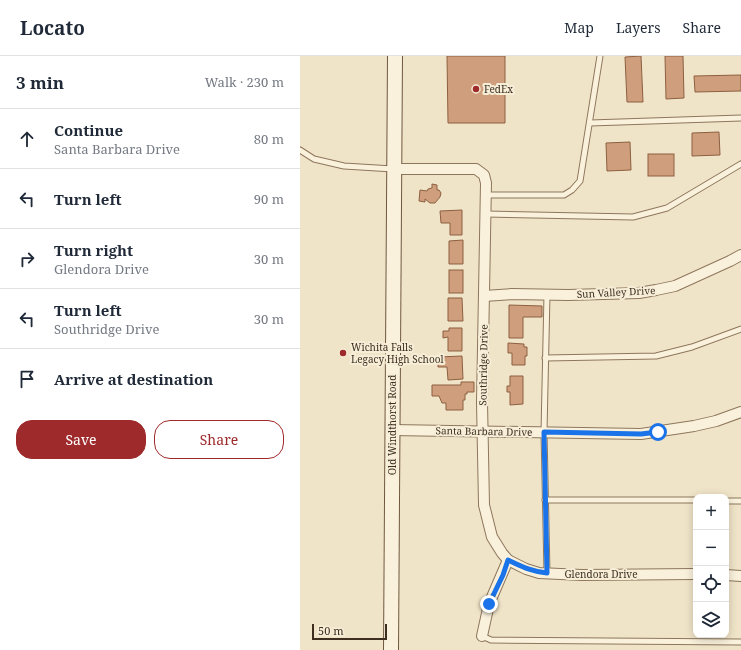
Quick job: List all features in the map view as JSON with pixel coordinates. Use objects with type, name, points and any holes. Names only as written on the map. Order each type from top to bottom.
[{"type":"street","name":"Old Windthorst Road","points":[[391,650],[395,56]]},
{"type":"street","name":"Southridge Drive","points":[[394,169],[476,169],[484,175],[486,184],[482,402],[484,505],[492,537],[508,560]]},
{"type":"street","name":"Sun Valley Drive","points":[[484,296],[512,294],[639,292],[669,288],[696,277],[741,255]]},
{"type":"street","name":"Santa Barbara Drive","points":[[392,430],[641,434],[694,426],[716,421],[741,412]]},
{"type":"street","name":"Glendora Drive","points":[[508,560],[526,569],[539,573],[582,575],[693,574]]},
{"type":"street","points":[[482,636],[489,604],[503,575],[508,560]]},
{"type":"street","points":[[729,575],[741,576]]},
{"type":"lane","points":[[486,195],[564,194],[572,190],[580,181],[600,56]]},
{"type":"lane","points":[[590,123],[741,118]]},
{"type":"lane","points":[[300,150],[314,159],[344,166],[394,169]]},
{"type":"lane","points":[[486,214],[633,217],[667,208],[741,164]]},
{"type":"lane","points":[[547,294],[544,432],[547,573]]},
{"type":"lane","points":[[546,358],[656,356],[692,347],[741,328]]},
{"type":"lane","points":[[545,500],[693,500]]},
{"type":"lane","points":[[729,501],[741,501]]},
{"type":"lane","points":[[482,636],[491,640],[741,642]]},
{"type":"building","name":"FedEx","points":[[447,56],[505,56],[505,123],[448,123]]},
{"type":"building","points":[[641,56],[643,102],[627,102],[625,57]]},
{"type":"building","points":[[665,56],[683,56],[684,98],[666,99]]},
{"type":"building","points":[[741,75],[741,91],[695,92],[694,76]]},
{"type":"building","points":[[719,132],[720,155],[692,156],[692,133]]},
{"type":"building","points":[[630,142],[631,170],[607,171],[606,143]]},
{"type":"building","points":[[648,154],[674,154],[674,176],[648,176]]},
{"type":"building","points":[[432,184],[437,185],[437,190],[441,193],[440,197],[435,203],[430,203],[425,199],[425,202],[419,201],[420,190],[427,191],[428,189],[432,188]]},
{"type":"building","points":[[462,210],[462,235],[450,235],[450,223],[441,223],[440,211]]},
{"type":"building","points":[[463,240],[463,264],[449,264],[449,241]]},
{"type":"building","points":[[449,270],[463,270],[463,293],[449,293]]},
{"type":"building","points":[[448,298],[462,298],[463,321],[448,321]]},
{"type":"building","points":[[509,305],[542,306],[542,317],[523,317],[523,338],[509,338]]},
{"type":"building","points":[[449,328],[462,328],[462,351],[448,351],[448,337],[443,338],[443,331],[449,331]]},
{"type":"building","points":[[508,343],[524,344],[524,347],[527,347],[525,365],[512,365],[512,353],[508,353]]},
{"type":"building","points":[[462,356],[463,379],[448,380],[447,367],[438,367],[438,357]]},
{"type":"building","points":[[510,376],[523,376],[523,404],[510,405],[510,392],[507,392],[507,386],[510,386]]},
{"type":"building","points":[[461,382],[474,382],[474,392],[467,392],[467,394],[465,394],[465,400],[463,400],[463,410],[446,410],[446,403],[442,403],[439,396],[432,396],[432,385],[461,385]]},
{"type":"place","name":"FedEx","points":[[476,89]]},
{"type":"place","name":"Wichita Falls Legacy High School","points":[[343,353]]},
{"type":"route","points":[[489,604],[503,575],[508,560],[526,569],[539,573],[547,573],[544,432],[641,434],[658,432]]}]
